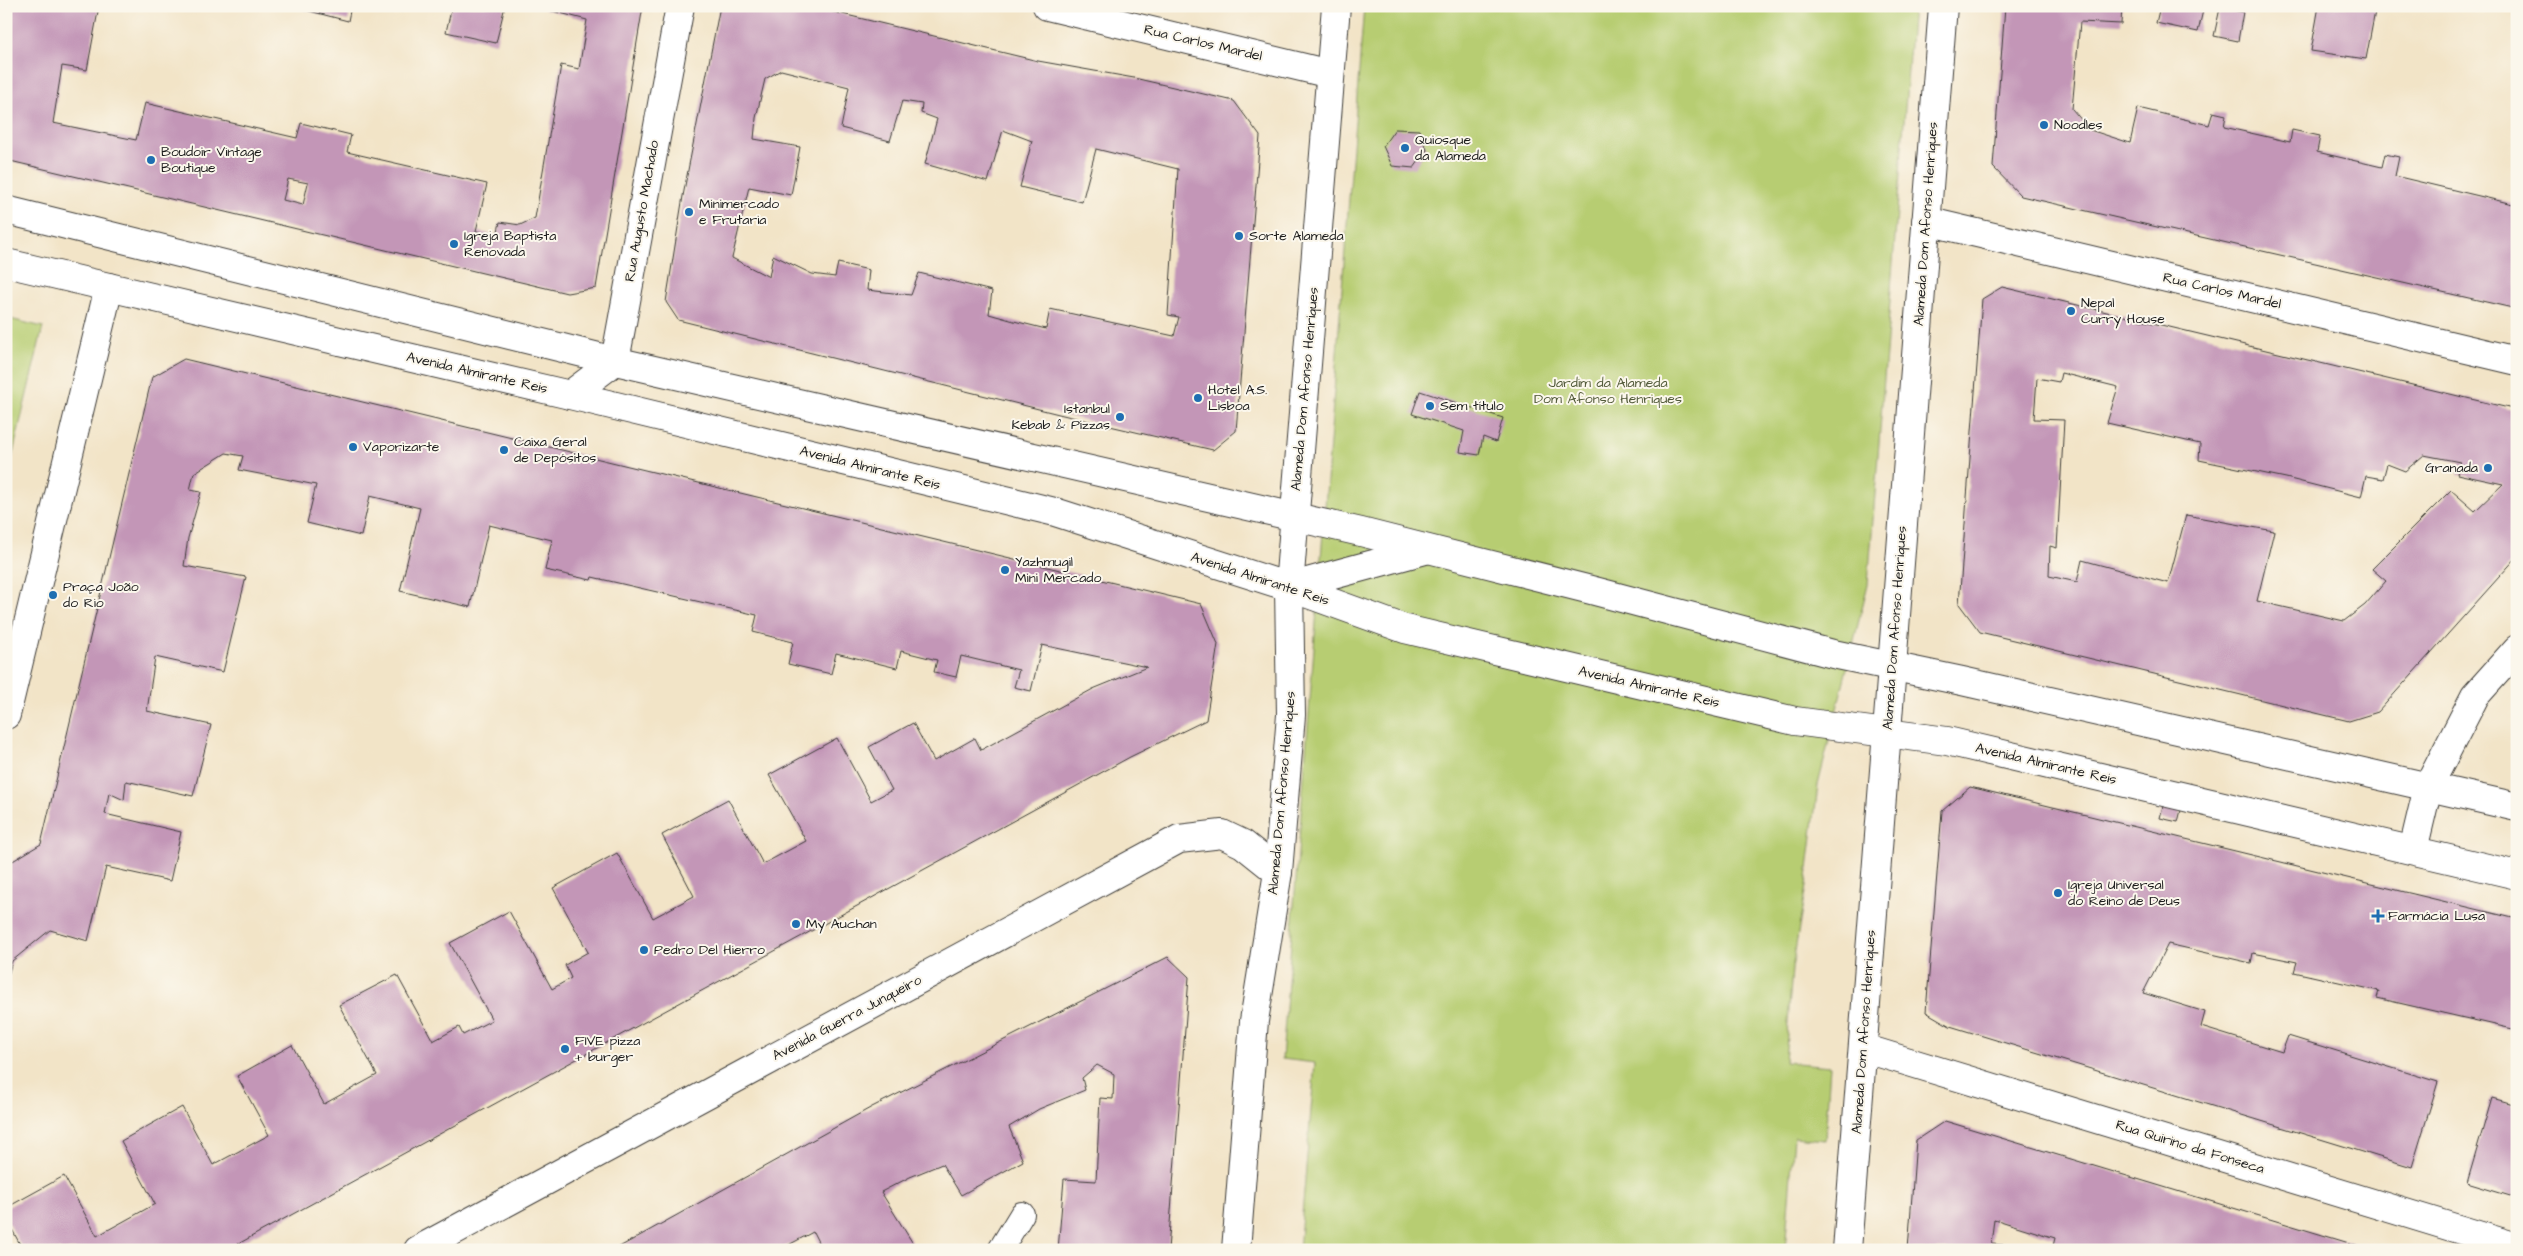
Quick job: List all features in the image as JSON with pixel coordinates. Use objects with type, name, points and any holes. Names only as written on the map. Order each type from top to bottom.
[{"type":"main road","name":"Rua Augusto Machado","points":[[615,362],[680,6]]},
{"type":"main road","name":"Rua Carlos Mardel","points":[[1047,6],[1330,74]]},
{"type":"main road","name":"Alameda Dom Afonso Henriques","points":[[1236,1250],[1254,1021],[1278,872],[1291,714],[1289,587],[1336,6]]},
{"type":"main road","name":"Alameda Dom Afonso Henriques","points":[[1847,1250],[1943,6]]},
{"type":"main road","points":[[6,210],[615,362],[1295,516],[1892,668],[1972,683],[2517,807]]},
{"type":"main road","name":"Rua Carlos Mardel","points":[[1926,220],[2517,362]]},
{"type":"main road","name":"Avenida Almirante Reis","points":[[6,262],[1054,512],[1289,587],[1414,632],[1795,721],[1947,741],[2517,874]]},
{"type":"main road","points":[[6,715],[109,287]]},
{"type":"main road","points":[[570,395],[615,362]]},
{"type":"main road","points":[[1289,587],[1426,550]]},
{"type":"main road","points":[[2413,850],[2428,786],[2475,696],[2517,649]]},
{"type":"main road","name":"Avenida Guerra Junqueiro","points":[[418,1250],[1179,840],[1222,834],[1244,844],[1278,872]]},
{"type":"main road","name":"Rua Quirino da Fonseca","points":[[1863,1048],[2517,1247]]},
{"type":"lane","points":[[1000,1250],[1022,1214]]},
{"type":"green space","name":"Jardim da Alameda Dom Afonso Henriques","points":[[1364,6],[1913,6],[1868,584],[1818,785],[1806,886],[1792,969],[1785,1062],[1830,1066],[1825,1140],[1794,1137],[1785,1250],[1299,1250],[1315,1063],[1282,1059]]},
{"type":"green space","points":[[6,318],[43,327],[6,482]]},
{"type":"building","points":[[7,6],[99,6],[87,70],[62,66],[53,123],[136,140],[145,103],[297,138],[301,123],[351,135],[347,152],[487,184],[476,231],[497,236],[500,222],[520,225],[535,218],[561,65],[579,69],[587,20],[533,6],[643,6],[596,288],[567,293],[6,160]],"holes":[[[288,179],[308,183],[303,205],[283,200]]]},
{"type":"building","points":[[290,6],[351,6],[348,21]]},
{"type":"building","points":[[452,6],[505,6],[496,43],[446,32]]},
{"type":"building","points":[[720,6],[809,6],[1038,61],[1134,78],[1234,101],[1260,136],[1236,431],[1213,450],[678,320],[666,302],[683,196]],"holes":[[[781,70],[849,87],[841,128],[890,141],[902,101],[922,104],[921,113],[937,119],[925,164],[988,182],[1003,130],[1032,141],[1020,187],[1082,202],[1096,149],[1178,169],[1168,315],[1179,317],[1174,336],[1050,309],[1046,329],[989,314],[992,291],[919,273],[911,295],[867,290],[869,270],[838,263],[835,277],[812,274],[773,255],[769,277],[732,258],[749,187],[791,195],[800,147],[754,139],[756,118],[765,79]]]},
{"type":"building","points":[[2005,6],[2122,6],[2121,24],[2080,22],[2072,109],[2090,130],[2130,143],[2138,108],[2209,125],[2213,112],[2226,115],[2224,127],[2290,142],[2292,130],[2320,136],[2317,152],[2382,167],[2385,154],[2399,157],[2395,176],[2517,205],[2517,309],[2021,196],[1993,167]]},
{"type":"building","points":[[2160,6],[2204,6],[2198,32],[2156,23]]},
{"type":"building","points":[[2319,6],[2376,6],[2366,59],[2311,51]]},
{"type":"building","points":[[2220,8],[2243,12],[2238,41],[2214,36]]},
{"type":"building","name":"Quiosque da Alameda","points":[[1395,129],[1419,130],[1427,150],[1414,168],[1392,166],[1383,146]]},
{"type":"building","points":[[2002,287],[2517,410],[2517,557],[2378,712],[2349,721],[1980,632],[1959,604],[1982,299]],"holes":[[[2061,373],[2118,387],[2107,423],[2200,444],[2199,460],[2286,478],[2361,497],[2366,476],[2383,479],[2387,464],[2405,471],[2424,455],[2460,462],[2457,474],[2503,484],[2475,511],[2451,490],[2372,569],[2386,581],[2365,605],[2344,621],[2257,601],[2274,531],[2186,515],[2168,583],[2082,560],[2077,582],[2049,576],[2050,546],[2057,548],[2064,420],[2034,419],[2037,378],[2059,382]]]},
{"type":"building","points":[[184,359],[1201,604],[1218,644],[1206,720],[1130,757],[227,1250],[23,1250],[6,1218],[6,1208],[64,1176],[97,1236],[155,1204],[121,1141],[182,1107],[213,1165],[269,1135],[237,1076],[292,1045],[324,1104],[377,1075],[339,1005],[397,975],[433,1041],[459,1027],[463,1035],[492,1020],[450,943],[509,911],[552,989],[571,978],[565,965],[588,952],[553,888],[617,853],[653,918],[694,896],[662,835],[728,799],[763,864],[806,841],[769,775],[837,738],[871,801],[892,790],[869,747],[913,723],[934,761],[975,738],[981,750],[1093,689],[1147,667],[1042,645],[1031,691],[1014,687],[1019,670],[961,656],[956,677],[934,672],[937,660],[901,651],[897,668],[836,653],[831,674],[788,664],[793,642],[753,632],[757,615],[592,577],[591,580],[545,570],[552,540],[489,525],[470,607],[400,591],[420,508],[370,496],[361,536],[307,523],[316,485],[239,470],[243,456],[226,453],[194,473],[190,490],[201,492],[188,538],[184,566],[246,577],[223,672],[155,657],[147,711],[211,725],[193,796],[126,781],[124,800],[109,793],[105,814],[181,832],[170,881],[106,867],[88,941],[50,930],[12,961],[6,984],[6,865],[41,844],[152,377]]},
{"type":"building","points":[[1420,391],[1503,418],[1496,442],[1483,437],[1479,455],[1460,452],[1464,431],[1412,414]]},
{"type":"building","points":[[1970,787],[2517,919],[2517,1030],[2377,998],[2379,991],[2294,972],[2297,962],[2253,953],[2251,963],[2168,944],[2143,993],[2205,1012],[2201,1027],[2282,1052],[2288,1036],[2438,1082],[2412,1167],[1950,1026],[1926,1012],[1942,811]]},
{"type":"building","points":[[2163,806],[2181,810],[2178,822],[2160,818]]},
{"type":"building","points":[[1168,957],[1189,977],[1168,1250],[1058,1250],[1064,1179],[1096,1181],[1100,1098],[1113,1099],[1114,1074],[1097,1065],[1082,1078],[1085,1090],[1039,1109],[1009,1127],[1023,1161],[961,1195],[942,1164],[910,1177],[881,1192],[917,1250],[822,1250],[813,1232],[779,1250],[614,1250],[872,1107]]},
{"type":"building","points":[[2492,1098],[2517,1105],[2517,1198],[2467,1183]]},
{"type":"building","points":[[1945,1121],[2368,1250],[2052,1250],[2055,1238],[1994,1219],[1991,1244],[2005,1245],[2004,1250],[1908,1250],[1916,1140]]},
{"type":"place","name":"Noodles","points":[[2044,125]]},
{"type":"place","name":"Quiosque da Alameda","points":[[1405,148]]},
{"type":"place","name":"Boudoir Vintage Boutique","points":[[151,160]]},
{"type":"place","name":"Minimercado e Frutaria","points":[[689,212]]},
{"type":"place","name":"Sorte Alameda","points":[[1239,236]]},
{"type":"place","name":"Igreja Baptista Renovada","points":[[454,244]]},
{"type":"place","name":"Nepal Curry House","points":[[2071,311]]},
{"type":"place","name":"Hotel A.S. Lisboa","points":[[1198,398]]},
{"type":"place","name":"Sem título","points":[[1430,406]]},
{"type":"place","name":"Istanbul Kebab & Pizzas","points":[[1120,417]]},
{"type":"place","name":"Vaporizarte","points":[[353,447]]},
{"type":"place","name":"Caixa Geral de Depósitos","points":[[504,450]]},
{"type":"place","name":"Granada","points":[[2488,468]]},
{"type":"place","name":"Yazhmugil Mini Mercado","points":[[1005,570]]},
{"type":"place","name":"Praça João do Rio","points":[[53,595]]},
{"type":"place","name":"Igreja Universal do Reino de Deus","points":[[2058,893]]},
{"type":"place","name":"Farmácia Lusa","points":[[2378,916]]},
{"type":"place","name":"My Auchan","points":[[796,924]]},
{"type":"place","name":"Pedro Del Hierro","points":[[644,950]]},
{"type":"place","name":"FIVE pizza + burger","points":[[565,1049]]}]
